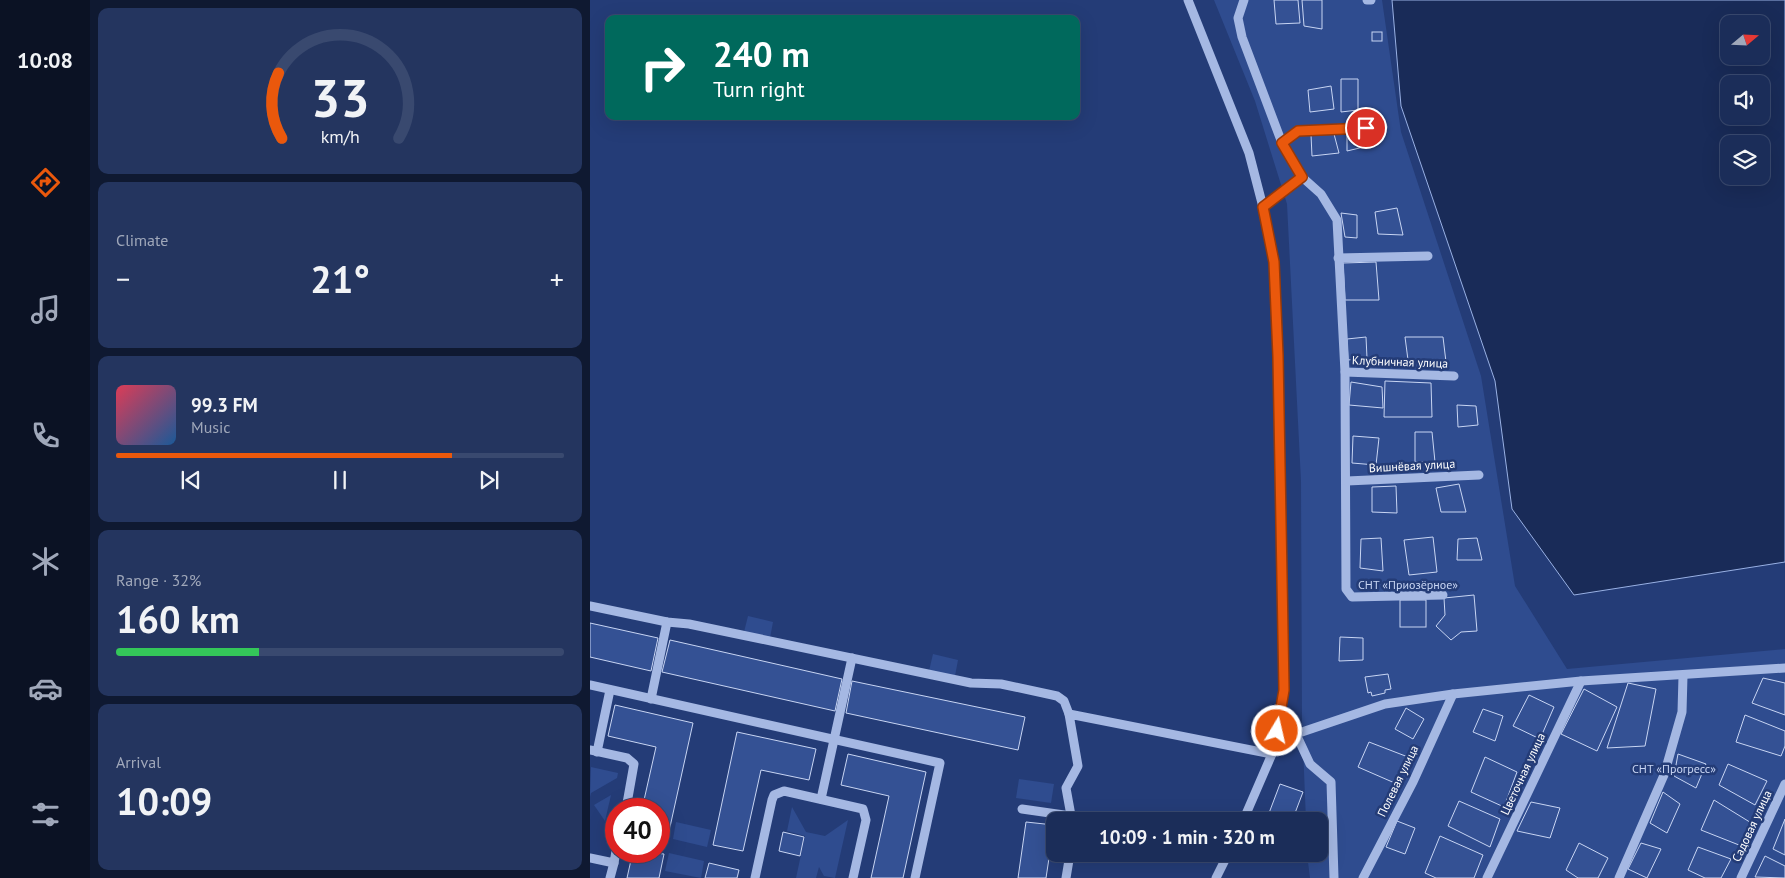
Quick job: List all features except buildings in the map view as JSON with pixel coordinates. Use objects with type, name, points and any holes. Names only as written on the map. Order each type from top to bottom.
[{"type":"street","points":[[1188,0],[1249,153],[1263,207],[1274,262],[1278,356],[1284,690],[1272,754],[1247,812]]},
{"type":"street","points":[[1244,0],[1238,18],[1242,37],[1282,143],[1302,177],[1321,194],[1337,220],[1345,372],[1346,589],[1352,597],[1444,595]]},
{"type":"street","points":[[1282,143],[1298,131],[1383,127]]},
{"type":"street","points":[[1263,207],[1302,177]]},
{"type":"street","points":[[1338,258],[1428,256]]},
{"type":"street","name":"Клубничная улица","points":[[1345,372],[1454,376]]},
{"type":"street","name":"Вишнёвая улица","points":[[1347,482],[1479,475]]},
{"type":"street","points":[[590,606],[668,622],[689,624],[971,683],[1001,684],[1057,696],[1064,701],[1078,761],[1077,772],[1066,788],[1071,812]]},
{"type":"street","points":[[651,699],[668,622]]},
{"type":"street","points":[[821,799],[852,658]]},
{"type":"street","points":[[1277,731],[1296,734],[1386,704],[1453,694],[1581,681],[1785,668]]},
{"type":"street","points":[[1619,878],[1664,775],[1682,712],[1683,676]]},
{"type":"street","name":"Цветочная улица","points":[[1487,878],[1581,681]]},
{"type":"street","points":[[590,686],[940,763],[915,878]]},
{"type":"street","points":[[610,690],[593,751],[627,758],[634,764],[628,798]]},
{"type":"street","name":"Полевая улица","points":[[1363,878],[1413,782],[1453,694]]},
{"type":"street","points":[[1068,714],[1272,754]]},
{"type":"street","points":[[1296,734],[1310,764],[1331,782],[1334,878]]},
{"type":"street","name":"Садовая улица","points":[[1741,878],[1785,784]]},
{"type":"street","points":[[755,878],[774,794],[784,791],[859,807],[866,814],[853,878]]},
{"type":"street","points":[[1022,809],[1046,814]]},
{"type":"street","points":[[590,858],[605,861]]},
{"type":"street","points":[[1066,878],[1069,862]]},
{"type":"street","points":[[1216,878],[1224,862]]},
{"type":"street","points":[[610,878],[614,863]]},
{"type":"green space","points":[[1214,0],[1382,0],[1401,132],[1481,376],[1515,586],[1567,669],[1785,649],[1785,878],[1310,878],[1308,862],[1328,862],[1328,812],[1306,812],[1302,721],[1301,481],[1287,204],[1255,101]]},
{"type":"green space","points":[[748,616],[773,622],[770,638],[744,632]]},
{"type":"green space","points":[[933,654],[958,660],[955,676],[929,671]]},
{"type":"green space","points":[[591,767],[618,773],[617,778],[591,793],[590,797]]},
{"type":"green space","points":[[1019,779],[1054,784],[1051,803],[1016,798]]},
{"type":"green space","points":[[605,799],[605,821],[594,805]]},
{"type":"green space","points":[[792,807],[806,832],[825,836],[848,820],[835,878],[824,876],[819,867],[816,878],[796,878],[805,836],[787,831]]},
{"type":"green space","points":[[676,822],[711,830],[707,847],[673,839]]},
{"type":"green space","points":[[670,853],[704,861],[701,878],[665,871],[667,863],[670,863]]},
{"type":"shaded area","points":[[1392,0],[1785,0],[1785,562],[1574,595],[1512,509],[1495,381],[1401,106]]},
{"type":"route","points":[[1277,731],[1284,690],[1278,356],[1274,262],[1263,207],[1302,177],[1282,143],[1298,131],[1366,128]]},
{"type":"park label","name":"СНТ «Приозёрное»","points":[[1408,585]]},
{"type":"park label","name":"СНТ «Прогресс»","points":[[1674,769]]}]
